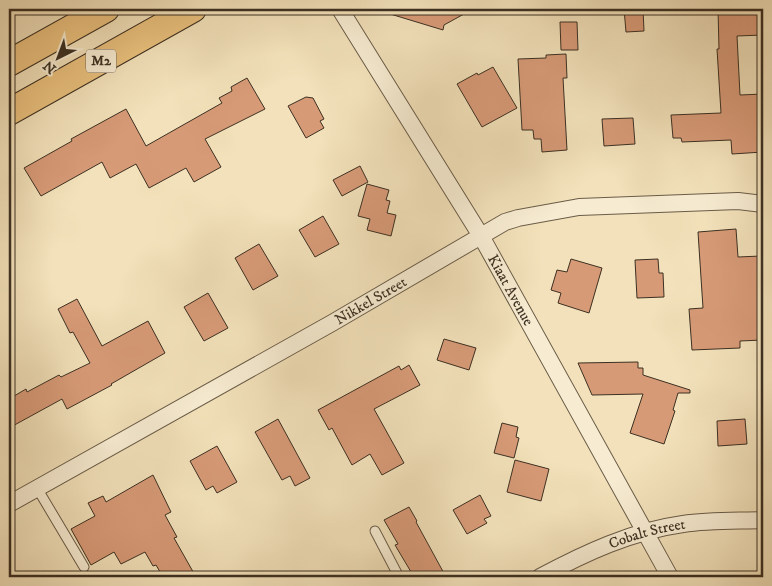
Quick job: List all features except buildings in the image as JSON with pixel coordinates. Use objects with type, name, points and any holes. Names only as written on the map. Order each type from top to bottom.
[{"type":"main road","points":[[9,63],[106,9]]},
{"type":"main road","name":"M2","points":[[9,112],[193,9]]},
{"type":"street","name":"Kiaat Avenue","points":[[340,9],[481,236],[670,577]]},
{"type":"street","name":"Nikkel Street","points":[[9,504],[332,323],[505,222],[518,218],[580,208],[738,201],[763,204]]},
{"type":"street","name":"Cobalt Street","points":[[540,577],[591,551],[644,532],[684,524],[763,520]]},
{"type":"lane","points":[[37,488],[84,567]]},
{"type":"lane","points":[[375,531],[398,577]]}]
